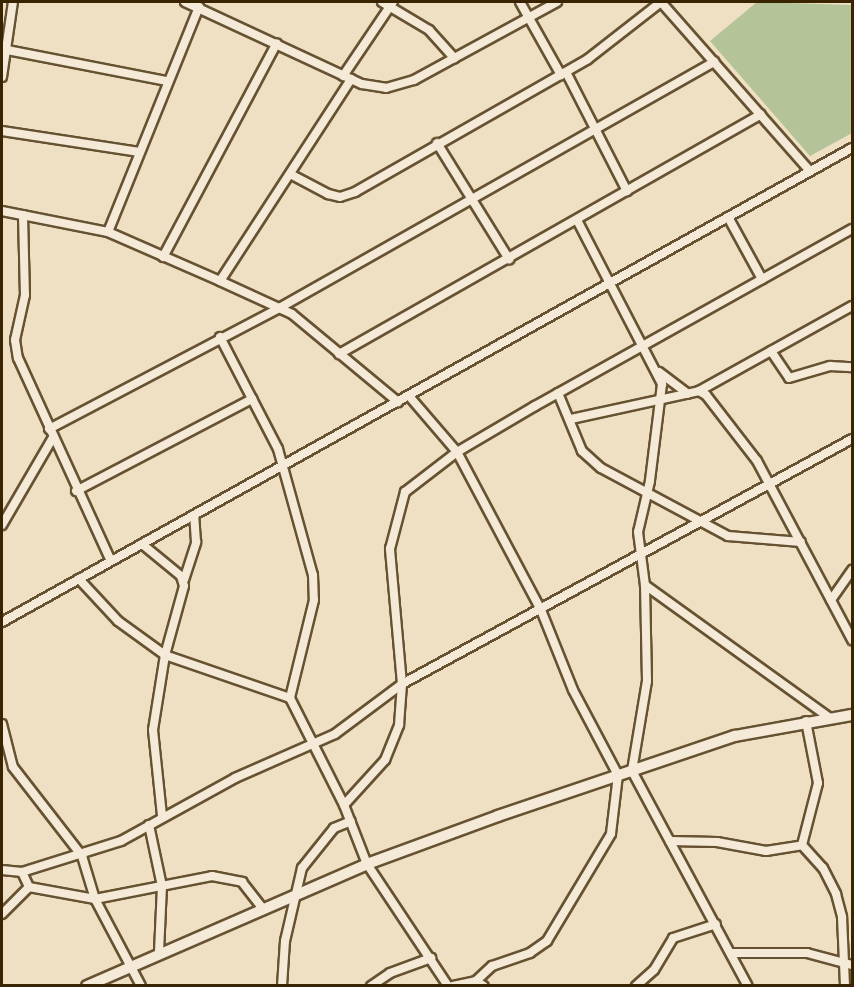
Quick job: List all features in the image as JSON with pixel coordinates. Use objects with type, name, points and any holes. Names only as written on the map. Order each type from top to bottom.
[{"type":"street","points":[[2,76],[4,50],[13,2]]},
{"type":"street","points":[[520,2],[563,73],[627,191]]},
{"type":"street","points":[[108,232],[166,81],[192,3],[347,78],[373,87],[399,86],[557,2]]},
{"type":"street","points":[[292,175],[340,197],[600,52],[661,2],[810,171]]},
{"type":"street","points":[[220,281],[292,175],[389,3],[438,38],[454,58]]},
{"type":"street","points":[[163,257],[277,43]]},
{"type":"street","points":[[4,50],[166,81]]},
{"type":"street","points":[[49,429],[220,337],[281,308],[594,133],[714,62]]},
{"type":"street","points":[[339,354],[761,114]]},
{"type":"street","points":[[2,131],[139,152]]},
{"type":"street","points":[[437,143],[509,259]]},
{"type":"street","points":[[2,622],[852,148]]},
{"type":"street","points":[[2,211],[108,232],[281,308],[398,402]]},
{"type":"street","points":[[23,215],[25,296],[16,353],[52,439],[111,561]]},
{"type":"street","points":[[728,217],[762,279]]},
{"type":"street","points":[[577,220],[659,372],[661,401],[649,490],[639,525],[640,556],[645,585],[647,681],[632,771],[748,986]]},
{"type":"street","points":[[344,805],[391,750],[399,725],[402,684],[390,549],[400,500],[457,452],[644,343],[852,229]]},
{"type":"street","points":[[571,419],[699,391],[852,306]]},
{"type":"street","points":[[220,337],[284,466],[315,592],[290,698],[351,820],[367,864],[451,986],[480,983],[492,966],[530,953],[547,941],[611,834],[618,775],[573,690],[541,610],[457,452],[409,396]]},
{"type":"street","points":[[771,351],[789,378],[830,366],[852,366]]},
{"type":"street","points":[[659,372],[688,394]]},
{"type":"street","points":[[699,391],[741,436],[771,484],[852,640]]},
{"type":"street","points":[[558,393],[586,456],[616,476],[649,490],[704,523],[743,540],[801,542]]},
{"type":"street","points":[[76,491],[252,399]]},
{"type":"street","points":[[2,525],[52,439]]},
{"type":"street","points":[[2,870],[22,873],[82,856],[149,825],[162,815],[311,742],[335,734],[402,684],[704,523],[852,439]]},
{"type":"street","points":[[162,815],[153,730],[165,655],[196,542],[194,515]]},
{"type":"street","points":[[142,544],[184,580]]},
{"type":"street","points":[[831,600],[852,570]]},
{"type":"street","points":[[79,579],[118,621],[165,655],[290,698]]},
{"type":"street","points":[[645,585],[829,717]]},
{"type":"street","points":[[87,986],[367,864],[618,775],[735,736],[806,721],[852,715]]},
{"type":"street","points":[[802,845],[818,783],[806,721]]},
{"type":"street","points":[[2,724],[4,747],[17,773],[82,856],[96,899],[141,986]]},
{"type":"street","points":[[282,986],[283,948],[303,867],[334,828],[351,820]]},
{"type":"street","points":[[149,825],[162,886],[159,953]]},
{"type":"street","points":[[670,841],[717,842],[766,851],[802,845]]},
{"type":"street","points":[[802,845],[823,868],[836,894],[848,963],[844,986]]},
{"type":"street","points":[[22,873],[29,887]]},
{"type":"street","points":[[29,887],[96,899],[204,876],[242,882],[262,908]]},
{"type":"street","points":[[2,914],[29,887]]},
{"type":"street","points":[[636,986],[654,970],[673,938],[716,924]]},
{"type":"street","points":[[731,953],[807,953],[848,963]]},
{"type":"street","points":[[371,986],[390,973],[431,958]]},
{"type":"green space","points":[[757,2],[852,5],[852,133],[810,156],[710,41]]}]
